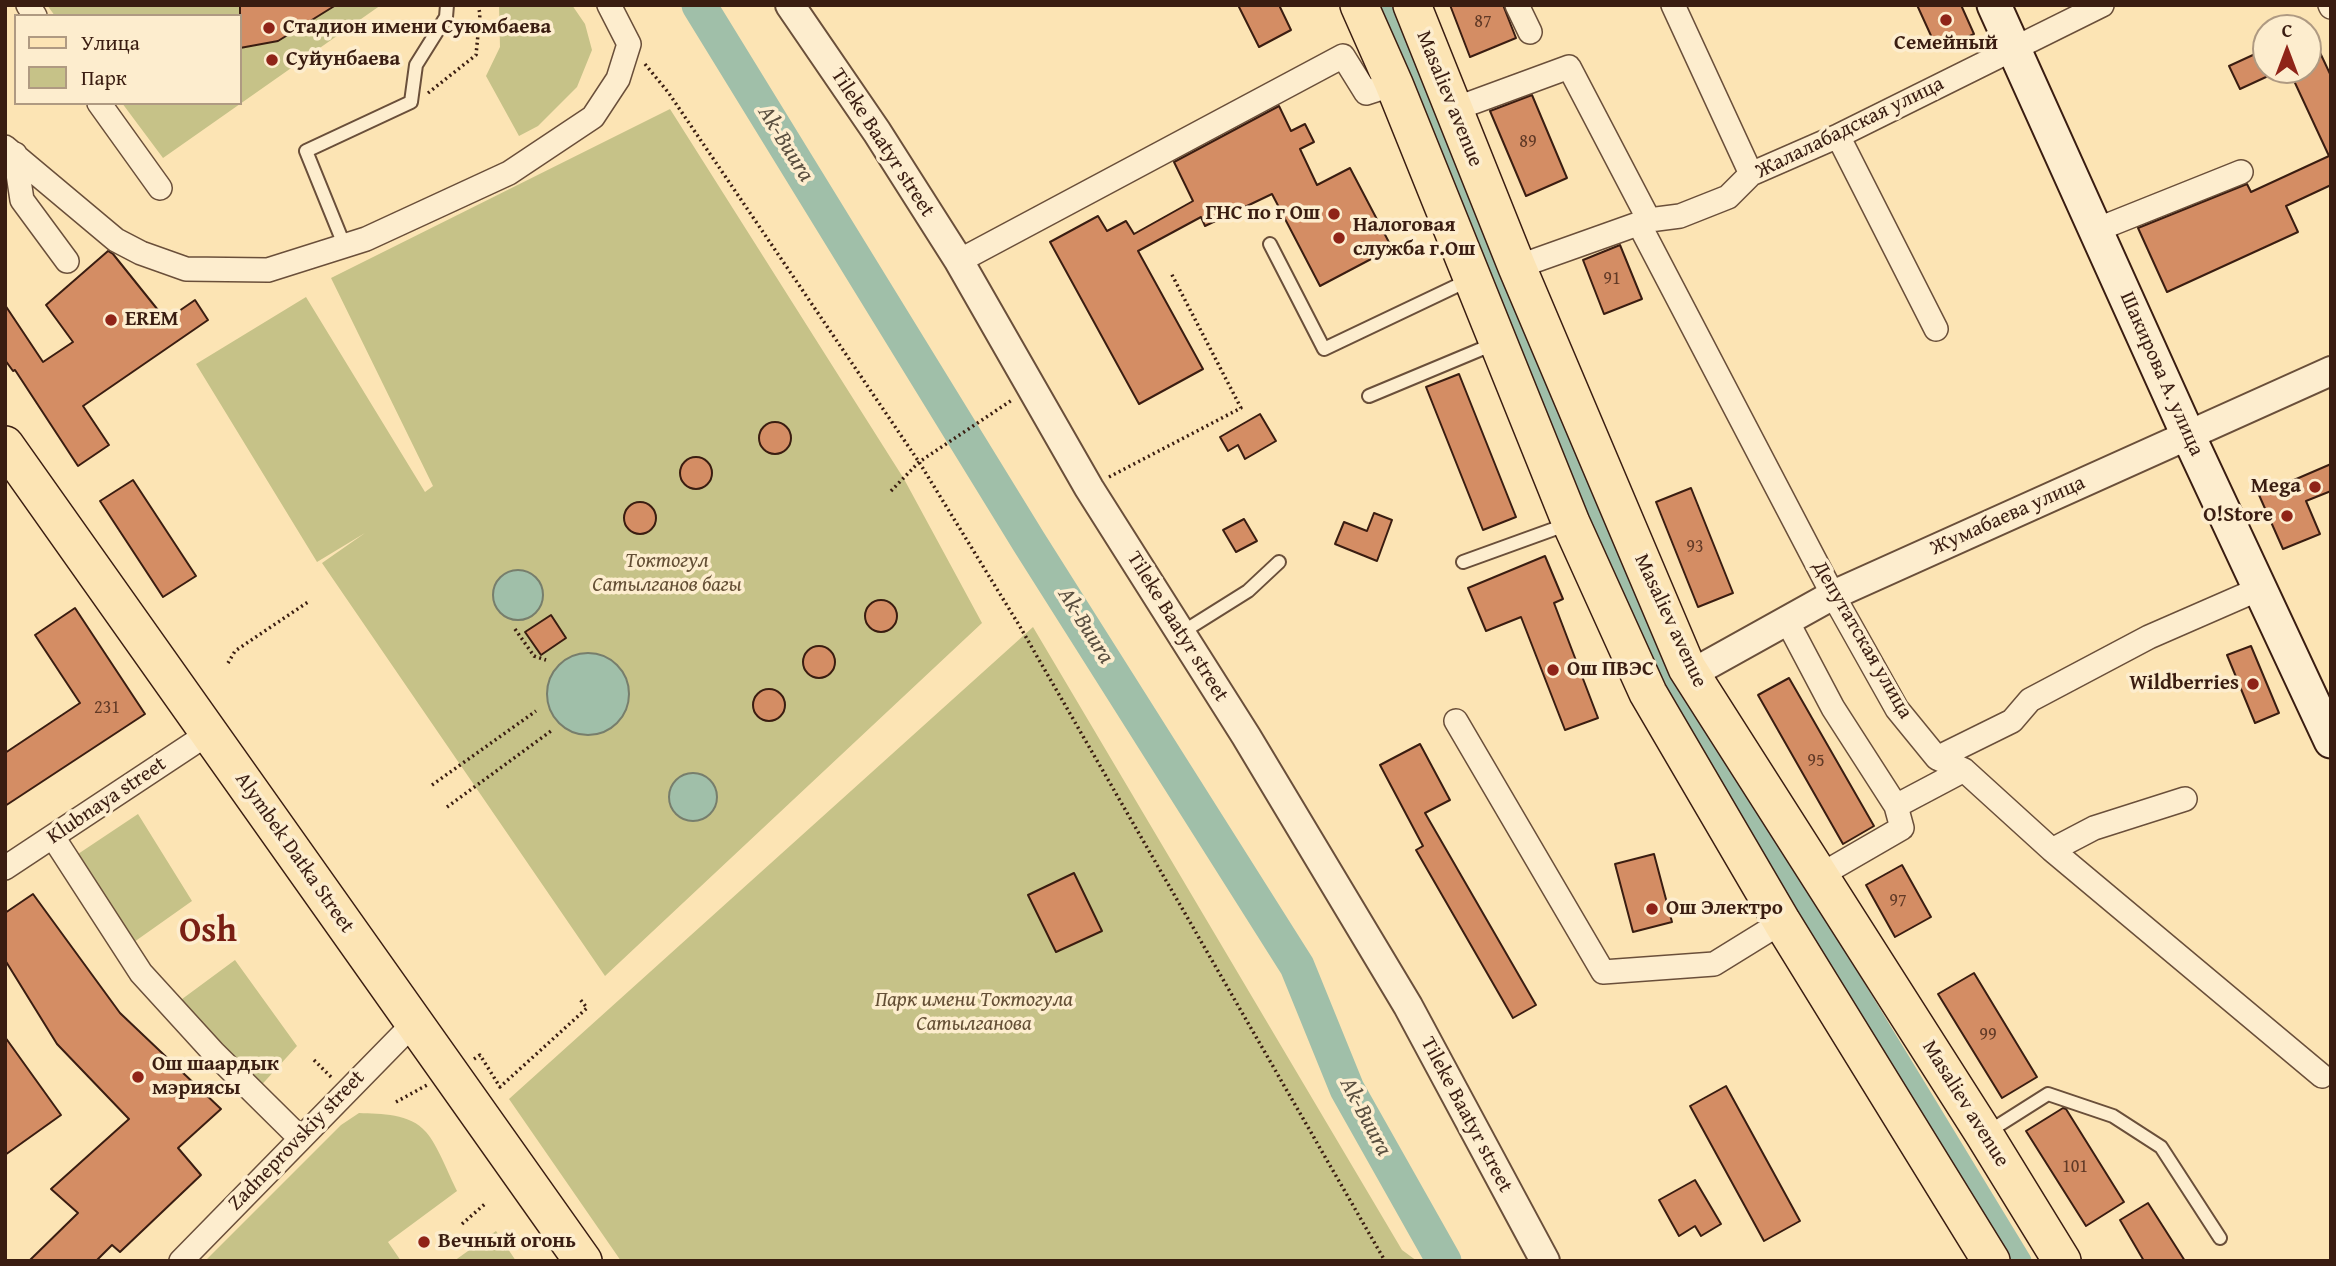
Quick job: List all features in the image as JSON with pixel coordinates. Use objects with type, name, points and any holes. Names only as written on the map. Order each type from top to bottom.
[{"type":"main road","points":[[1359,5],[1571,523],[1648,693],[1782,922],[1991,1261]]},
{"type":"main road","name":"Masaliev avenue","points":[[1412,5],[1517,267],[1691,674],[2063,1261]]},
{"type":"main road","name":"Шакирова А. улица","points":[[1994,5],[2188,435],[2331,741]]},
{"type":"main road","name":"Alymbek Datka Street","points":[[5,445],[583,1261]]},
{"type":"street","points":[[10,150],[116,240],[141,253],[186,269],[268,270],[345,247],[509,173],[593,117],[618,79],[629,44],[609,5]]},
{"type":"street","name":"Tileke Baatyr street","points":[[790,5],[877,132],[959,261],[1089,488],[1253,748],[1408,1006],[1545,1261]]},
{"type":"street","points":[[1517,5],[1530,32]]},
{"type":"street","points":[[1673,5],[1751,174]]},
{"type":"street","name":"Жалалабадская улица","points":[[1517,267],[1644,222],[1680,216],[1728,197],[1751,174],[1838,135],[2102,5]]},
{"type":"street","points":[[959,261],[1343,56],[1366,93],[1394,85]]},
{"type":"street","name":"Депутатская улица","points":[[1452,110],[1569,67],[1644,222],[1833,594],[1897,709],[1937,758],[1964,770],[2052,850],[2322,1076]]},
{"type":"street","points":[[100,105],[160,188]]},
{"type":"street","points":[[1838,135],[1936,329]]},
{"type":"street","points":[[10,150],[22,200],[68,261]]},
{"type":"street","points":[[2096,230],[2241,172]]},
{"type":"street","name":"Жумабаева улица","points":[[1691,674],[1833,594],[2331,371]]},
{"type":"street","points":[[1937,758],[2012,721],[2030,700],[2053,687],[2149,637],[2259,589]]},
{"type":"street","points":[[1786,620],[1833,708],[1896,806],[1902,828],[1819,876]]},
{"type":"street","points":[[1456,722],[1603,972],[1714,964],[1782,922]]},
{"type":"street","name":"Klubnaya street","points":[[5,868],[209,733]]},
{"type":"street","points":[[1896,806],[1964,770]]},
{"type":"street","points":[[2052,850],[2094,828],[2185,799]]},
{"type":"street","points":[[53,837],[141,973],[214,1053],[300,1138]]},
{"type":"street","name":"Zadneprovskiy street","points":[[181,1261],[414,1023]]},
{"type":"lane","points":[[345,247],[306,151],[411,103],[416,65],[446,17],[447,5]]},
{"type":"lane","points":[[1269,244],[1324,349],[1472,278]]},
{"type":"lane","points":[[1369,396],[1497,343]]},
{"type":"lane","points":[[1463,562],[1571,523]]},
{"type":"lane","points":[[1181,633],[1248,591],[1279,562]]},
{"type":"lane","points":[[1984,1134],[2048,1094],[2113,1116],[2161,1147],[2220,1238]]},
{"type":"path","points":[[411,103],[477,55],[478,5]]},
{"type":"path","points":[[629,44],[668,92],[919,462],[1032,649],[1385,1261]]},
{"type":"path","points":[[1089,488],[1241,408],[1171,273]]},
{"type":"path","points":[[891,491],[919,462],[1031,387]]},
{"type":"path","points":[[228,663],[235,652],[308,602]]},
{"type":"path","points":[[515,629],[534,656],[546,660]]},
{"type":"path","points":[[432,785],[536,711]]},
{"type":"path","points":[[447,807],[551,731]]},
{"type":"path","points":[[500,1087],[587,1008],[579,998]]},
{"type":"path","points":[[462,1224],[486,1203]]},
{"type":"green space","name":"Суйунбаева","points":[[47,5],[381,5],[242,103],[242,14],[54,14]]},
{"type":"green space","points":[[499,5],[572,5],[585,24],[592,50],[577,87],[538,126],[519,136],[486,76],[500,47]]},
{"type":"green space","name":"Суйунбаева","points":[[123,105],[239,105],[163,158]]},
{"type":"green space","name":"Токтогул Сатылганов багы","points":[[670,109],[904,479],[982,623],[605,976],[322,563],[365,533],[317,562],[196,364],[306,297],[425,492],[433,486],[331,278]]},
{"type":"green space","name":"Парк имени Токтогула Сатылганова","points":[[1033,627],[1402,1250],[1417,1261],[621,1261],[509,1099]]},
{"type":"green space","points":[[138,814],[192,901],[127,947],[69,860]]},
{"type":"green space","points":[[235,960],[297,1046],[256,1091],[174,1005]]},
{"type":"green space","points":[[359,1113],[395,1116],[419,1126],[434,1144],[457,1191],[388,1242],[401,1261],[205,1261],[341,1125]]},
{"type":"green space","points":[[496,1231],[516,1261],[454,1261]]},
{"type":"shaded area","points":[[518,570],[536,577],[543,595],[536,613],[518,620],[500,613],[493,595],[500,577]]},
{"type":"shaded area","points":[[588,653],[604,656],[617,665],[626,678],[629,694],[626,710],[617,723],[604,732],[588,735],[572,732],[559,723],[550,710],[547,694],[550,678],[559,665],[572,656]]},
{"type":"shaded area","points":[[693,773],[702,774],[710,780],[716,788],[716,806],[710,814],[702,820],[693,821],[684,820],[676,814],[670,806],[669,797],[670,788],[676,780],[684,774]]},
{"type":"building","points":[[240,5],[336,5],[278,41],[242,48]]},
{"type":"building","points":[[1238,5],[1279,5],[1291,30],[1259,47]]},
{"type":"building","points":[[1450,5],[1503,5],[1516,38],[1470,57]]},
{"type":"building","name":"Семейный","points":[[1917,5],[1961,5],[1974,34],[1938,51]]},
{"type":"building","points":[[2252,55],[2252,83],[2240,89],[2229,66]]},
{"type":"building","points":[[2322,57],[2331,76],[2331,185],[2286,206],[2298,232],[2167,292],[2138,228],[2247,184],[2251,192],[2329,156],[2296,84],[2322,84]]},
{"type":"building","points":[[1532,95],[1567,178],[1526,196],[1490,111]]},
{"type":"building","points":[[1279,106],[1291,131],[1305,124],[1314,142],[1300,149],[1317,185],[1350,168],[1392,248],[1320,286],[1272,194],[1205,226],[1201,217],[1138,251],[1203,369],[1139,404],[1050,242],[1098,216],[1107,231],[1126,221],[1134,234],[1193,201],[1174,162]]},
{"type":"building","points":[[1620,245],[1642,299],[1604,314],[1583,260]]},
{"type":"building","points":[[108,251],[166,320],[195,300],[208,320],[83,406],[109,445],[78,466],[15,370],[13,371],[5,360],[5,305],[43,362],[73,342],[46,305]]},
{"type":"building","points":[[1459,374],[1516,517],[1483,530],[1426,387]]},
{"type":"building","points":[[1260,414],[1276,441],[1245,459],[1238,445],[1228,451],[1220,437]]},
{"type":"building","points":[[775,422],[786,427],[791,438],[786,449],[775,454],[764,449],[759,438],[764,427]]},
{"type":"building","points":[[696,457],[707,462],[712,473],[707,484],[696,489],[685,484],[680,473],[685,462]]},
{"type":"building","points":[[2331,464],[2331,491],[2306,501],[2320,534],[2283,549],[2259,495]]},
{"type":"building","points":[[133,480],[196,576],[163,597],[100,501]]},
{"type":"building","points":[[1691,488],[1733,593],[1698,607],[1656,502]]},
{"type":"building","points":[[640,502],[651,507],[656,518],[651,529],[640,534],[629,529],[624,518],[629,507]]},
{"type":"building","points":[[1374,513],[1392,520],[1377,561],[1335,544],[1344,522],[1367,531]]},
{"type":"building","points":[[1244,519],[1257,541],[1236,552],[1223,530]]},
{"type":"building","points":[[1545,556],[1563,599],[1554,603],[1598,718],[1565,730],[1521,617],[1486,631],[1468,588]]},
{"type":"building","points":[[881,600],[892,605],[897,616],[892,627],[881,632],[870,627],[865,616],[870,605]]},
{"type":"building","points":[[75,608],[145,714],[5,806],[5,753],[80,703],[35,635]]},
{"type":"building","points":[[551,615],[566,638],[541,655],[525,632]]},
{"type":"building","points":[[819,646],[830,651],[835,662],[830,673],[819,678],[808,673],[803,662],[808,651]]},
{"type":"building","name":"Wildberries","points":[[2251,646],[2279,713],[2255,723],[2227,655]]},
{"type":"building","points":[[1789,678],[1874,826],[1843,844],[1758,695]]},
{"type":"building","points":[[769,689],[780,694],[785,705],[780,716],[769,721],[758,716],[753,705],[758,694]]},
{"type":"building","points":[[1420,744],[1450,800],[1425,813],[1536,1005],[1513,1018],[1416,850],[1423,846],[1380,765]]},
{"type":"building","points":[[1654,854],[1672,922],[1633,932],[1615,864]]},
{"type":"building","points":[[1902,865],[1931,917],[1895,937],[1866,885]]},
{"type":"building","points":[[1074,873],[1102,931],[1056,952],[1028,895]]},
{"type":"building","name":"Ош шаардык мэриясы","points":[[33,894],[120,1013],[221,1109],[178,1148],[201,1175],[120,1252],[112,1245],[96,1261],[29,1261],[78,1213],[51,1189],[129,1119],[57,1044],[5,960],[5,913]]},
{"type":"building","points":[[1974,973],[2037,1077],[2002,1098],[1938,994]]},
{"type":"building","points":[[5,1037],[61,1115],[5,1155]]},
{"type":"building","points":[[1726,1086],[1800,1221],[1764,1241],[1690,1106]]},
{"type":"building","points":[[2063,1108],[2124,1202],[2086,1226],[2026,1131]]},
{"type":"building","points":[[1695,1180],[1721,1224],[1701,1236],[1695,1226],[1679,1236],[1659,1200]]},
{"type":"building","points":[[2148,1203],[2185,1261],[2144,1261],[2120,1220]]},
{"type":"waterway","name":"Ak-Buura","points":[[699,5],[1029,542],[1297,966],[1347,1089],[1444,1261]]},
{"type":"waterway","points":[[1392,5],[1657,662],[2021,1261]]},
{"type":"place","name":"Семейный","points":[[1946,20]]},
{"type":"place","name":"Стадион имени Суюмбаева","points":[[269,28]]},
{"type":"place","name":"Суйунбаева","points":[[272,60]]},
{"type":"place","name":"ГНС по г Ош","points":[[1334,214]]},
{"type":"place","name":"Налоговая служба г.Ош","points":[[1339,238]]},
{"type":"place","name":"EREM","points":[[111,320]]},
{"type":"place","name":"Mega","points":[[2315,487]]},
{"type":"place","name":"O!Store","points":[[2287,516]]},
{"type":"place","name":"Ош ПВЭС","points":[[1553,670]]},
{"type":"place","name":"Wildberries","points":[[2253,684]]},
{"type":"place","name":"Ош Электро","points":[[1652,909]]},
{"type":"place","name":"Ош шаардык мэриясы","points":[[138,1077]]},
{"type":"place","name":"Вечный огонь","points":[[424,1242]]},
{"type":"district","name":"Osh","points":[[208,932]]}]
